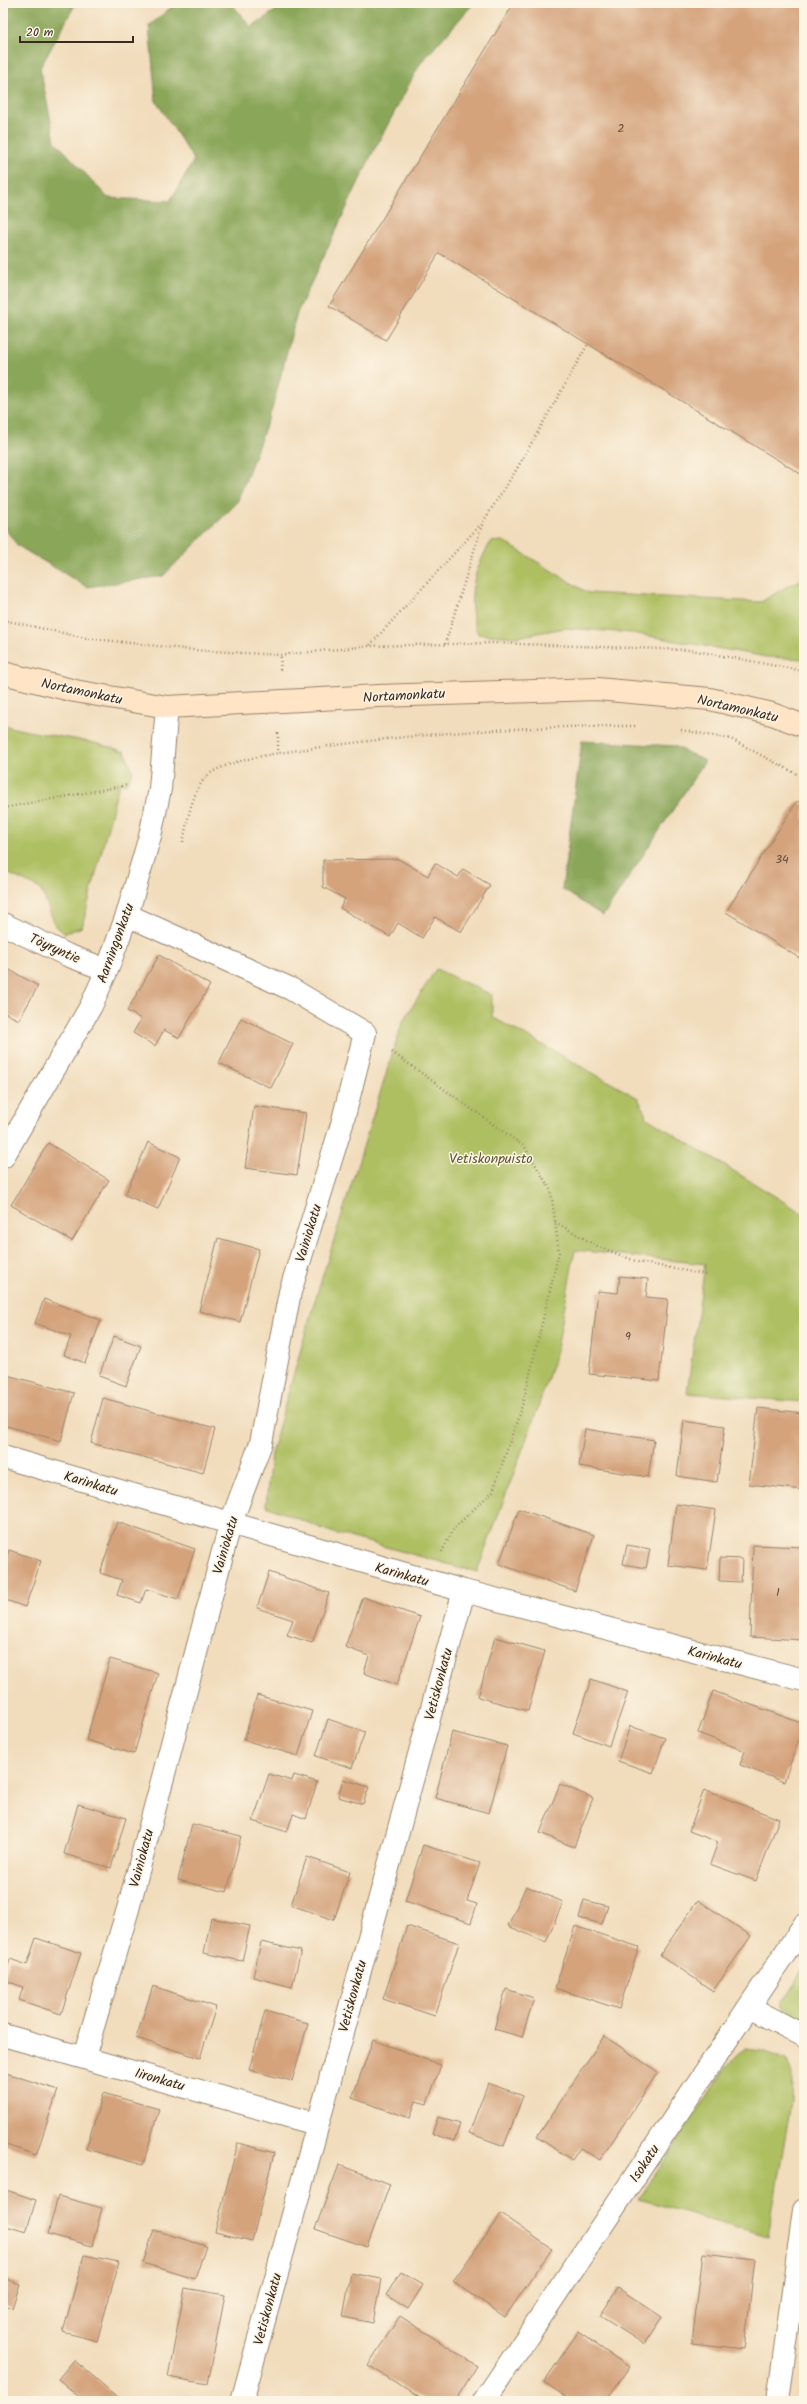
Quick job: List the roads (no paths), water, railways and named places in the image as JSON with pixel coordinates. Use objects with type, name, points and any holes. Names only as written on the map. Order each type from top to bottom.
[{"type":"main road","name":"Nortamonkatu","points":[[3,673],[75,691],[167,707],[378,696],[598,689],[710,699],[772,714],[804,726]]},
{"type":"street","name":"Aarningonkatu","points":[[3,1157],[91,1006],[107,970],[127,915],[150,836],[160,789],[167,707]]},
{"type":"street","name":"Vainiokatu","points":[[84,2057],[128,1909],[230,1525],[261,1443],[290,1292],[342,1124],[365,1033],[291,989],[127,915]]},
{"type":"street","name":"Töyryntie","points":[[3,924],[67,955],[107,970]]},
{"type":"street","name":"Karinkatu","points":[[3,1457],[230,1525],[428,1581],[804,1680]]},
{"type":"street","name":"Vetiskonkatu","points":[[242,2401],[316,2124],[464,1591]]},
{"type":"street","name":"Isokatu","points":[[484,2401],[804,1925]]},
{"type":"street","points":[[749,2007],[804,2036]]},
{"type":"street","name":"Iironkatu","points":[[3,2035],[316,2124]]},
{"type":"street","points":[[778,2401],[804,2210]]},
{"type":"park label","name":"Vetiskonpuisto","points":[[491,1158]]}]
